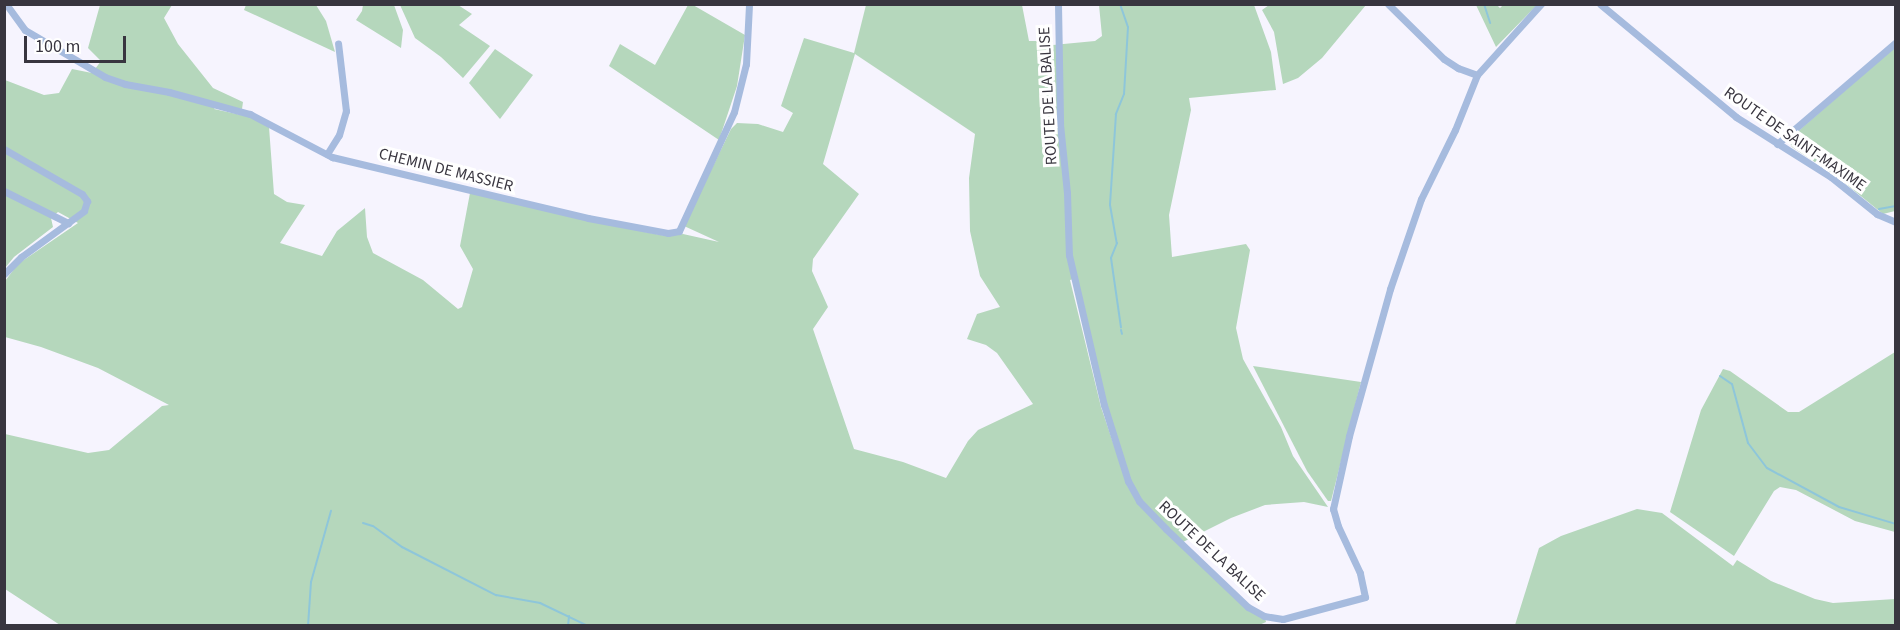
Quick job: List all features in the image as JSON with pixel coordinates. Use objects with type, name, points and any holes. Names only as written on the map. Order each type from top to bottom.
[{"type":"street","name":"CHEMIN DE MASSIER","points":[[6,4],[25,30],[105,77],[125,84],[169,92],[250,114],[327,154],[653,232],[679,231],[734,112],[746,64],[749,4]]},
{"type":"street","name":"ROUTE DE LA BALISE","points":[[1058,4],[1060,124],[1067,193],[1069,255],[1104,405],[1125,470],[1139,501],[1166,529],[1248,607],[1274,618],[1283,619],[1365,597],[1360,573],[1335,516],[1337,482],[1400,259],[1421,199],[1455,130],[1477,75]]},
{"type":"street","points":[[1388,4],[1444,59],[1458,68],[1477,75],[1540,4]]},
{"type":"street","name":"ROUTE DE SAINT-MAXIME","points":[[1600,4],[1719,104],[1777,144],[1831,177],[1877,214],[1896,222]]},
{"type":"street","points":[[1777,144],[1896,42]]},
{"type":"street","points":[[327,154],[339,135],[346,111],[338,44]]},
{"type":"street","points":[[4,149],[82,194],[87,201],[87,206],[68,223],[21,257],[4,274]]},
{"type":"street","points":[[4,191],[68,223]]},
{"type":"green space","points":[[100,5],[172,5],[164,18],[178,44],[213,88],[243,102],[242,109],[217,105],[214,109],[250,117],[269,127],[274,194],[287,202],[305,205],[280,243],[322,256],[337,231],[365,208],[367,237],[373,253],[423,280],[458,309],[462,307],[473,269],[460,246],[470,193],[645,232],[666,236],[683,234],[719,242],[684,226],[731,129],[737,123],[758,124],[783,132],[793,113],[781,106],[804,38],[854,53],[866,5],[1022,5],[1029,41],[1052,41],[1053,45],[1095,41],[1102,36],[1099,5],[1254,5],[1271,52],[1276,90],[1189,98],[1191,110],[1169,215],[1172,257],[1246,244],[1250,250],[1236,328],[1243,359],[1281,427],[1293,456],[1328,507],[1304,502],[1265,505],[1231,518],[1181,543],[1142,500],[1132,484],[1104,398],[1077,278],[1070,280],[1101,407],[1128,487],[1141,506],[1163,529],[1239,602],[1265,618],[1266,622],[1257,626],[60,625],[5,589],[5,434],[88,453],[109,450],[162,406],[169,405],[98,368],[41,347],[5,337],[5,281],[18,264],[78,223],[58,212],[51,218],[53,227],[14,257],[5,268],[5,80],[44,95],[59,93],[72,69],[92,73],[101,61],[88,48]],"holes":[[[855,54],[975,134],[969,178],[970,231],[980,276],[1000,307],[977,314],[967,339],[986,345],[997,353],[1033,404],[978,430],[968,441],[946,478],[903,462],[854,449],[813,329],[828,307],[812,271],[813,259],[859,194],[823,164]]]},
{"type":"green space","points":[[246,5],[316,5],[326,21],[335,52],[244,10]]},
{"type":"green space","points":[[363,5],[394,5],[403,30],[401,48],[356,20]]},
{"type":"green space","points":[[400,5],[458,5],[472,14],[459,25],[490,46],[463,78],[441,57],[415,38]]},
{"type":"green space","points":[[688,5],[693,5],[745,35],[737,86],[719,140],[609,66],[620,44],[655,65]]},
{"type":"green space","points":[[1269,5],[1366,5],[1322,58],[1298,78],[1283,84],[1274,32],[1262,10]]},
{"type":"green space","points":[[1476,5],[1497,5],[1500,8],[1503,5],[1537,5],[1496,47]]},
{"type":"green space","points":[[1895,47],[1895,211],[1883,214],[1836,176],[1792,147],[1788,140]]},
{"type":"green space","points":[[495,49],[533,75],[500,119],[469,83]]},
{"type":"green space","points":[[1895,352],[1895,532],[1855,521],[1796,490],[1780,487],[1774,491],[1734,556],[1670,512],[1701,410],[1723,369],[1730,371],[1788,412],[1799,412]]},
{"type":"green space","points":[[1253,366],[1361,382],[1331,501],[1328,501],[1307,471]]},
{"type":"green space","points":[[1637,509],[1662,513],[1733,566],[1737,560],[1771,581],[1815,599],[1833,603],[1895,599],[1895,625],[1515,625],[1539,548],[1561,536]]},
{"type":"waterway","points":[[1120,4],[1128,27],[1124,94],[1116,114],[1110,205],[1117,243],[1111,258],[1121,327]]},
{"type":"waterway","points":[[1484,4],[1490,23]]},
{"type":"waterway","points":[[1879,209],[1896,206]]},
{"type":"waterway","points":[[1121,330],[1122,334]]},
{"type":"waterway","points":[[1720,376],[1732,384],[1748,443],[1767,468],[1839,507],[1896,524]]},
{"type":"waterway","points":[[308,626],[311,582],[331,511]]},
{"type":"waterway","points":[[363,523],[373,526],[402,547],[496,595],[540,603],[588,626]]},
{"type":"waterway","points":[[568,626],[569,616]]}]
